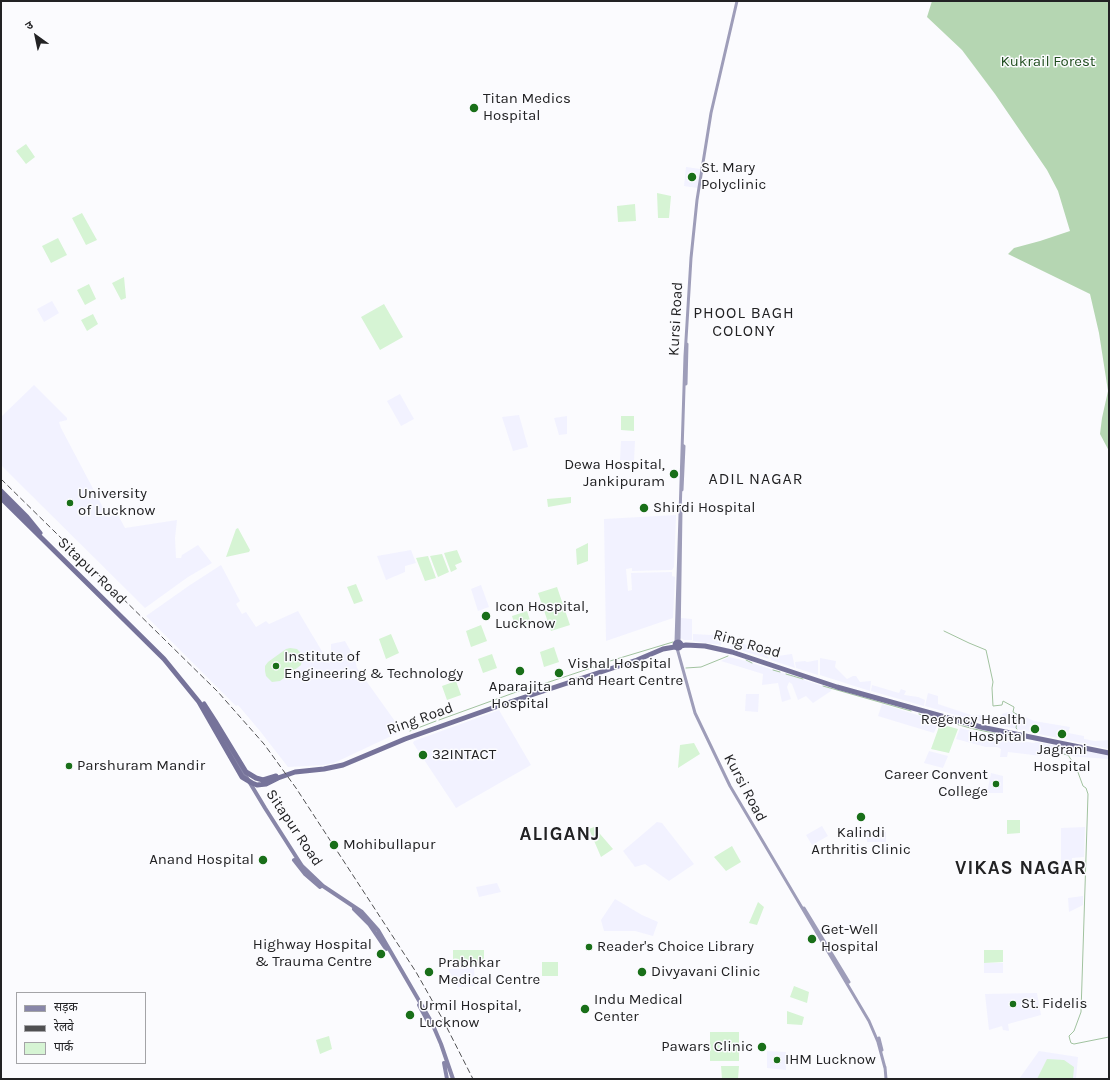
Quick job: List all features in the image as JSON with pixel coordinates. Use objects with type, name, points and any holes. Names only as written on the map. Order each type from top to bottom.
[{"type":"highway","points":[[1,491],[40,533]]},
{"type":"highway","points":[[1,495],[31,527]]},
{"type":"highway","points":[[1,498],[31,527],[40,533]]},
{"type":"highway","points":[[1,502],[29,529],[31,527]]},
{"type":"highway","name":"Sitapur Road","points":[[31,527],[172,666]]},
{"type":"highway","name":"Sitapur Road","points":[[40,533],[167,658],[174,672],[203,708]]},
{"type":"highway","name":"Ring Road","points":[[312,769],[338,764],[398,739],[636,658],[664,646],[686,643],[706,644],[730,649],[819,681],[913,709],[981,727],[1109,752]]},
{"type":"highway","points":[[172,666],[209,711],[246,772],[263,780],[269,779],[285,771],[312,769]]},
{"type":"highway","name":"Ring Road","points":[[819,681],[981,724],[1109,752]]},
{"type":"highway","name":"Ring Road","points":[[312,769],[324,769],[343,765],[375,751],[433,731],[526,695]]},
{"type":"highway","points":[[203,708],[242,777],[252,784],[266,784],[290,773],[312,769]]},
{"type":"main road","name":"Kursi Road","points":[[738,1],[714,102],[707,139],[697,211],[689,296],[679,571],[678,645],[686,674],[684,675],[695,713],[730,786],[869,1017],[881,1043],[886,1079]]},
{"type":"main road","name":"Sitapur Road","points":[[203,708],[231,748],[268,818],[300,869],[317,884],[356,910],[375,931],[432,1028],[450,1079]]},
{"type":"shaded area","name":"St. Mary Polyclinic","points":[[686,167],[700,169],[698,188],[684,186]]},
{"type":"shaded area","points":[[52,301],[59,313],[44,322],[37,309]]},
{"type":"shaded area","name":"University of Lucknow","points":[[34,385],[67,418],[67,420],[59,422],[61,428],[108,517],[117,513],[125,528],[177,520],[175,538],[176,558],[181,558],[182,555],[198,545],[212,563],[188,577],[145,608],[1,465],[1,417]]},
{"type":"shaded area","points":[[400,394],[414,419],[401,426],[387,401]]},
{"type":"shaded area","points":[[519,415],[528,447],[513,451],[502,417]]},
{"type":"shaded area","points":[[567,416],[567,434],[559,435],[554,418]]},
{"type":"shaded area","points":[[621,441],[635,441],[634,461],[620,460]]},
{"type":"shaded area","points":[[676,515],[674,567],[672,570],[632,571],[632,568],[626,569],[628,591],[632,590],[631,573],[672,572],[672,576],[675,577],[673,618],[606,641],[604,519]]},
{"type":"shaded area","points":[[411,550],[416,563],[405,566],[405,572],[386,580],[377,556]]},
{"type":"shaded area","name":"Institute of Engineering & Technology","points":[[221,565],[240,601],[236,604],[242,614],[246,612],[256,627],[266,621],[269,624],[298,611],[329,663],[331,661],[331,644],[345,641],[355,659],[357,668],[402,731],[334,763],[288,767],[238,705],[236,706],[146,616]]},
{"type":"shaded area","points":[[481,585],[489,607],[478,611],[471,589]]},
{"type":"shaded area","points":[[681,618],[692,619],[692,640],[684,640],[680,638]]},
{"type":"shaded area","points":[[722,633],[721,645],[693,641],[693,634],[711,635]]},
{"type":"shaded area","points":[[731,643],[744,644],[753,648],[763,646],[769,659],[730,647]]},
{"type":"shaded area","points":[[792,654],[795,668],[771,660],[770,657]]},
{"type":"shaded area","points":[[729,657],[746,661],[832,689],[813,703],[806,696],[798,700],[792,684],[789,682],[787,687],[791,699],[782,702],[778,683],[762,685],[763,674],[721,661]]},
{"type":"shaded area","points":[[820,658],[836,661],[835,667],[847,679],[856,676],[860,682],[871,681],[870,691],[820,675]]},
{"type":"shaded area","points":[[818,660],[818,675],[796,668],[795,662]]},
{"type":"shaded area","points":[[872,685],[899,693],[901,689],[906,691],[904,695],[918,697],[925,700],[924,706],[871,691]]},
{"type":"shaded area","points":[[928,693],[938,696],[938,704],[974,716],[973,720],[925,706]]},
{"type":"shaded area","points":[[746,694],[759,694],[758,712],[745,711]]},
{"type":"shaded area","points":[[882,704],[939,721],[934,733],[878,716]]},
{"type":"shaded area","points":[[499,710],[531,765],[456,808],[413,743],[414,741]]},
{"type":"shaded area","points":[[1008,712],[1017,713],[1034,721],[1070,727],[1068,733],[1084,736],[1084,739],[1095,741],[1109,740],[1109,749],[974,720],[976,715],[1001,717],[1002,714]]},
{"type":"shaded area","points":[[960,728],[987,735],[1101,754],[1109,756],[1109,759],[1068,756],[1045,750],[1042,756],[1008,752],[1007,757],[1000,757],[1001,749],[997,747],[986,747],[956,739]]},
{"type":"shaded area","points":[[929,751],[948,756],[943,768],[924,763]]},
{"type":"shaded area","name":"Career Convent College","points":[[991,773],[1003,776],[1003,793],[987,793]]},
{"type":"shaded area","points":[[657,822],[662,823],[694,864],[669,881],[645,864],[635,867],[623,851]]},
{"type":"shaded area","points":[[822,826],[828,836],[812,845],[806,835]]},
{"type":"shaded area","points":[[1085,827],[1084,857],[1072,858],[1071,872],[1061,872],[1061,828]]},
{"type":"shaded area","points":[[867,832],[886,832],[886,842],[867,842]]},
{"type":"shaded area","points":[[497,883],[501,892],[479,897],[476,887]]},
{"type":"shaded area","points":[[1083,896],[1083,905],[1069,912],[1068,898]]},
{"type":"shaded area","points":[[615,899],[642,915],[658,922],[653,936],[635,931],[604,931],[601,920]]},
{"type":"shaded area","points":[[984,963],[1003,963],[1003,973],[984,973]]},
{"type":"shaded area","points":[[474,968],[475,986],[458,987],[448,969]]},
{"type":"shaded area","name":"St. Fidelis","points":[[1037,993],[1041,1015],[1008,1024],[1009,1031],[1003,1030],[1002,1026],[989,1030],[985,994]]},
{"type":"shaded area","name":"IHM Lucknow","points":[[767,1051],[786,1052],[786,1070],[767,1068]]},
{"type":"shaded area","points":[[1039,1051],[1078,1057],[1076,1079],[1019,1079]]},
{"type":"green space","name":"Kukrail Forest","points":[[932,1],[1109,1],[1109,451],[1100,434],[1108,391],[1099,333],[1090,294],[1008,254],[1014,248],[1070,231],[1058,191],[1047,170],[995,94],[962,50],[927,17]]},
{"type":"green space","points":[[26,144],[35,157],[26,164],[16,151]]},
{"type":"green space","points":[[657,193],[671,196],[669,218],[658,218]]},
{"type":"green space","points":[[635,204],[636,221],[618,222],[617,206]]},
{"type":"green space","points":[[82,213],[97,240],[86,245],[72,218]]},
{"type":"green space","points":[[58,238],[67,255],[51,263],[42,246]]},
{"type":"green space","points":[[124,277],[126,298],[121,300],[112,283]]},
{"type":"green space","points":[[89,284],[96,299],[85,305],[77,290]]},
{"type":"green space","points":[[384,304],[403,337],[380,350],[361,317]]},
{"type":"green space","points":[[93,314],[98,324],[87,331],[81,320]]},
{"type":"green space","points":[[621,416],[634,416],[634,431],[621,430]]},
{"type":"green space","points":[[571,497],[571,503],[548,507],[547,499]]},
{"type":"green space","points":[[238,528],[250,550],[249,552],[226,557],[236,529]]},
{"type":"green space","points":[[588,543],[588,561],[577,565],[576,549]]},
{"type":"green space","points":[[457,550],[462,562],[455,565],[457,569],[451,572],[444,553]]},
{"type":"green space","points":[[442,554],[449,572],[438,577],[430,556]]},
{"type":"green space","points":[[428,556],[436,578],[425,581],[416,558]]},
{"type":"green space","points":[[356,584],[363,601],[354,604],[347,587]]},
{"type":"green space","points":[[557,587],[570,625],[551,631],[538,593]]},
{"type":"green space","points":[[527,611],[531,623],[516,629],[512,616]]},
{"type":"green space","points":[[481,625],[487,641],[471,647],[466,631]]},
{"type":"green space","points":[[391,634],[399,653],[386,659],[379,639]]},
{"type":"green space","points":[[554,647],[559,662],[544,667],[540,652]]},
{"type":"green space","points":[[286,649],[297,649],[300,652],[302,660],[301,665],[280,681],[272,682],[266,676],[265,666],[268,662]]},
{"type":"green space","points":[[492,654],[497,668],[483,673],[478,659]]},
{"type":"green space","points":[[456,681],[461,695],[447,700],[442,686]]},
{"type":"green space","points":[[940,724],[958,729],[949,753],[931,749]]},
{"type":"green space","points":[[694,743],[700,754],[678,768],[680,745]]},
{"type":"green space","points":[[1007,820],[1020,820],[1020,833],[1007,834]]},
{"type":"green space","points":[[594,827],[613,849],[601,857],[589,829]]},
{"type":"green space","points":[[732,846],[741,862],[726,871],[714,857]]},
{"type":"green space","points":[[758,902],[764,907],[757,925],[749,923]]},
{"type":"green space","points":[[453,950],[484,950],[484,965],[453,966]]},
{"type":"green space","points":[[984,950],[1003,950],[1003,962],[984,963]]},
{"type":"green space","points":[[542,962],[558,962],[558,976],[542,976]]},
{"type":"green space","points":[[794,986],[809,992],[807,1003],[790,997]]},
{"type":"green space","points":[[787,1011],[804,1017],[802,1025],[787,1024]]},
{"type":"green space","points":[[710,1032],[739,1032],[739,1061],[710,1061]]},
{"type":"green space","points":[[329,1036],[332,1049],[320,1054],[316,1040]]},
{"type":"green space","points":[[1047,1059],[1064,1060],[1074,1067],[1073,1079],[1037,1079]]},
{"type":"green space","points":[[721,1066],[739,1066],[738,1079],[722,1079]]},
{"type":"waterway","points":[[944,631],[986,650],[993,682],[993,706],[1002,705],[1003,701],[1014,707],[1013,712],[1018,715],[1017,729]]},
{"type":"waterway","points":[[610,661],[673,642]]},
{"type":"waterway","points":[[686,668],[701,667],[728,656]]},
{"type":"waterway","points":[[746,660],[752,663]]},
{"type":"waterway","points":[[525,690],[606,663]]},
{"type":"waterway","points":[[773,670],[780,672]]},
{"type":"waterway","points":[[786,674],[803,679]]},
{"type":"waterway","points":[[823,686],[911,711]]},
{"type":"waterway","points":[[439,720],[519,691]]},
{"type":"waterway","points":[[919,714],[974,729],[1023,739]]},
{"type":"waterway","points":[[410,731],[436,721]]},
{"type":"waterway","points":[[1054,752],[1068,755],[1076,767],[1083,786],[1086,788],[1088,794],[1081,1012],[1074,1031],[1069,1036],[1071,1043],[1074,1044],[1109,1037]]},
{"type":"railway","points":[[1,479],[218,692],[264,744],[296,788],[416,972],[442,1018],[473,1079]]},
{"type":"place","name":"Titan Medics Hospital","points":[[474,108]]},
{"type":"place","name":"St. Mary Polyclinic","points":[[692,177]]},
{"type":"place","name":"Dewa Hospital, Jankipuram","points":[[674,474]]},
{"type":"place","name":"University of Lucknow","points":[[70,503]]},
{"type":"place","name":"Shirdi Hospital","points":[[644,508]]},
{"type":"place","name":"Icon Hospital, Lucknow","points":[[486,616]]},
{"type":"place","name":"Institute of Engineering & Technology","points":[[276,666]]},
{"type":"place","name":"Aparajita Hospital","points":[[520,671]]},
{"type":"place","name":"Vishal Hospital and Heart Centre","points":[[559,673]]},
{"type":"place","name":"Regency Health Hospital","points":[[1035,729]]},
{"type":"place","name":"Jagrani Hospital","points":[[1062,734]]},
{"type":"place","name":"32INTACT","points":[[423,755]]},
{"type":"place","name":"Parshuram Mandir","points":[[69,766]]},
{"type":"place","name":"Career Convent College","points":[[996,784]]},
{"type":"place","name":"Kalindi Arthritis Clinic","points":[[861,817]]},
{"type":"place","name":"Mohibullapur","points":[[334,845]]},
{"type":"place","name":"Anand Hospital","points":[[263,860]]},
{"type":"place","name":"Get-Well Hospital","points":[[812,939]]},
{"type":"place","name":"Reader's Choice Library","points":[[589,947]]},
{"type":"place","name":"Highway Hospital & Trauma Centre","points":[[381,954]]},
{"type":"place","name":"Prabhkar Medical Centre","points":[[429,972]]},
{"type":"place","name":"Divyavani Clinic","points":[[642,972]]},
{"type":"place","name":"St. Fidelis","points":[[1013,1004]]},
{"type":"place","name":"Indu Medical Center","points":[[585,1009]]},
{"type":"place","name":"Urmil Hospital, Lucknow","points":[[410,1015]]},
{"type":"place","name":"Pawars Clinic","points":[[762,1047]]},
{"type":"place","name":"IHM Lucknow","points":[[777,1060]]},
{"type":"district","name":"PHOOL BAGH COLONY","points":[[744,322]]},
{"type":"district","name":"ADIL NAGAR","points":[[756,479]]},
{"type":"district","name":"ALIGANJ","points":[[560,835]]},
{"type":"district","name":"VIKAS NAGAR","points":[[1021,869]]}]
